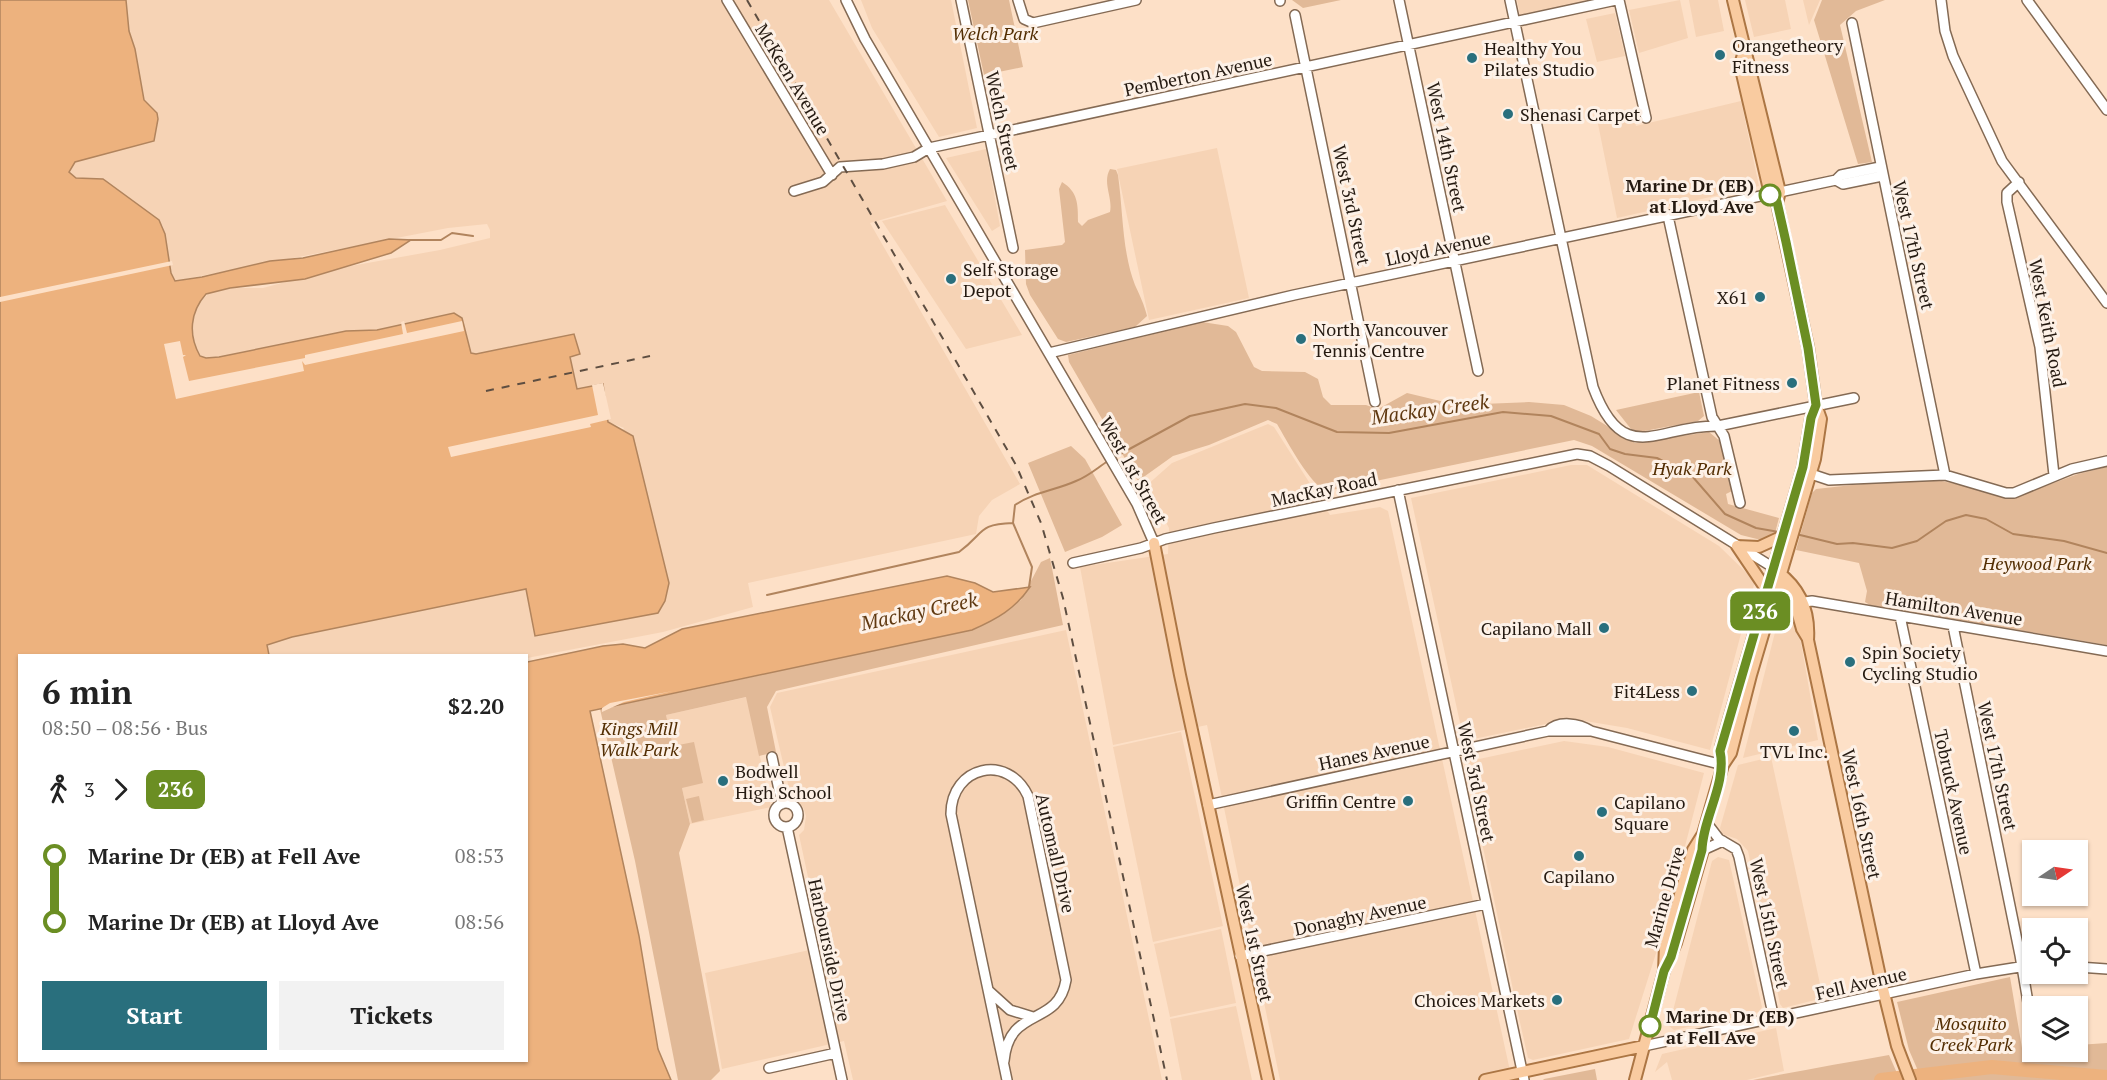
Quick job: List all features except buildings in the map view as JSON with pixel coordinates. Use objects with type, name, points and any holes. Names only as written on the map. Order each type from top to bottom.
[{"type":"main road","name":"Marine Drive","points":[[1636,1076],[1664,971],[1671,957],[1702,850],[1706,822],[1723,765],[1731,753],[1787,538],[1810,474],[1821,419],[1816,405],[1808,348],[1775,196],[1740,65],[1744,51],[1733,0]]},
{"type":"main road","name":"Marine Drive","points":[[1792,524],[1816,405]]},
{"type":"main road","points":[[1737,546],[1759,547],[1787,538]]},
{"type":"main road","name":"West 1st Street","points":[[1154,543],[1240,956],[1269,1080]]},
{"type":"main road","points":[[1737,546],[1766,589]]},
{"type":"main road","name":"Marine Drive","points":[[1723,765],[1720,751],[1766,589],[1778,574]]},
{"type":"main road","name":"West 16th Street","points":[[1778,574],[1799,603],[1809,627],[1808,640],[1884,994],[1903,1064],[1910,1080]]},
{"type":"main road","name":"Marine Drive","points":[[1664,971],[1665,946],[1679,896],[1693,850],[1703,834]]},
{"type":"main road","name":"Fell Avenue","points":[[1485,1080],[1523,1076],[1644,1046]]},
{"type":"street","name":"McKeen Avenue","points":[[727,0],[832,175]]},
{"type":"street","name":"West 1st Street","points":[[846,0],[866,39],[1141,512],[1154,543]]},
{"type":"street","name":"Welch Street","points":[[962,0],[1013,248]]},
{"type":"street","points":[[1018,0],[1024,19],[1033,23],[1108,3],[1136,0]]},
{"type":"street","name":"West 14th Street","points":[[1399,0],[1478,371]]},
{"type":"street","points":[[1510,0],[1597,398],[1607,414],[1629,436],[1641,439],[1854,398]]},
{"type":"street","name":"Pemberton Avenue","points":[[794,192],[810,189],[840,167],[893,162],[914,157],[929,148],[1618,0]]},
{"type":"street","points":[[1618,0],[1646,118]]},
{"type":"street","name":"West Keith Road","points":[[1941,0],[1943,22],[1953,56],[2002,162],[2107,303]]},
{"type":"street","points":[[2027,0],[2107,110]]},
{"type":"street","name":"West 3rd Street","points":[[1294,15],[1375,402]]},
{"type":"street","name":"West 17th Street","points":[[1852,23],[1945,475]]},
{"type":"street","name":"Lloyd Avenue","points":[[1049,353],[1294,295],[1561,238],[1775,196],[1836,180],[1841,174],[1881,171]]},
{"type":"street","name":"West Keith Road","points":[[2019,182],[2007,193],[2007,202],[2040,347],[2054,475]]},
{"type":"street","points":[[1668,216],[1712,417],[1724,436],[1740,503]]},
{"type":"street","name":"MacKay Road","points":[[1072,563],[1398,490],[1576,454],[1609,466],[1737,546]]},
{"type":"street","points":[[1810,474],[1829,480],[1945,475],[2006,493],[2021,491],[2054,475],[2107,461]]},
{"type":"street","name":"West 3rd Street","points":[[1398,490],[1523,1076]]},
{"type":"street","points":[[1737,546],[1778,574]]},
{"type":"street","name":"Hamilton Avenue","points":[[1799,603],[1812,601],[2107,651]]},
{"type":"street","name":"Tobruck Avenue","points":[[1900,616],[1976,974]]},
{"type":"street","name":"West 17th Street","points":[[1953,626],[2022,966]]},
{"type":"street","name":"Hanes Avenue","points":[[1208,805],[1548,731],[1552,727],[1566,725],[1583,726],[1591,731],[1723,765]]},
{"type":"street","points":[[772,756],[783,804]]},
{"type":"street","name":"Automall Drive","points":[[1004,1061],[1011,1034],[1033,1017],[1049,1010],[1061,998],[1066,980],[1028,796],[1019,782],[1011,776],[989,770],[974,773],[962,782],[955,790],[951,805],[988,999],[1008,1080]]},
{"type":"street","points":[[783,804],[792,806],[797,812],[796,822],[787,827],[780,826],[774,818],[776,808],[783,804]]},
{"type":"street","name":"West 15th Street","points":[[1706,822],[1723,841],[1736,849],[1739,857],[1774,1019]]},
{"type":"street","name":"Harbourside Drive","points":[[787,827],[842,1080]]},
{"type":"street","points":[[1702,850],[1723,841]]},
{"type":"street","name":"Donaghy Avenue","points":[[1240,956],[1486,904]]},
{"type":"street","name":"Fell Avenue","points":[[1644,1046],[2022,966]]},
{"type":"street","points":[[2088,968],[2107,969]]},
{"type":"street","points":[[988,991],[1010,1010],[1033,1017]]},
{"type":"street","points":[[769,1068],[836,1053]]},
{"type":"shaded area","points":[[126,0],[829,0],[947,201],[870,223],[1020,484],[992,500],[979,516],[976,534],[748,583],[753,607],[663,632],[528,658],[528,654],[269,654],[267,645],[292,637],[527,589],[624,428],[608,422],[577,389],[482,375],[579,354],[574,334],[476,354],[472,353],[462,318],[454,313],[377,330],[346,331],[218,357],[200,356],[194,343],[192,320],[198,304],[210,292],[230,288],[263,288],[334,269],[440,250],[490,238],[490,230],[487,224],[448,228],[175,281],[171,273],[163,226],[99,178],[76,178],[69,172],[75,162],[154,141],[157,113],[144,100],[135,49],[129,32]]},
{"type":"shaded area","points":[[861,0],[951,0],[977,128],[939,137],[872,28]]},
{"type":"shaded area","points":[[1517,0],[1593,0],[1520,15]]},
{"type":"shaded area","points":[[1680,0],[1688,38],[1639,53],[1629,10]]},
{"type":"shaded area","points":[[1689,0],[1718,0],[1724,31],[1696,37]]},
{"type":"shaded area","points":[[1745,0],[1785,0],[1791,29],[1754,37]]},
{"type":"shaded area","points":[[1803,0],[1820,0],[1809,25]]},
{"type":"shaded area","points":[[1615,13],[1625,56],[1597,62],[1586,19]]},
{"type":"shaded area","points":[[1741,101],[1759,186],[1617,218],[1598,124],[1634,117],[1636,126]]},
{"type":"shaded area","points":[[1217,148],[1249,298],[1149,320],[1117,169]]},
{"type":"shaded area","points":[[986,149],[1000,226],[992,231],[946,158]]},
{"type":"shaded area","points":[[945,205],[1022,335],[966,349],[882,221]]},
{"type":"shaded area","points":[[1268,424],[1274,427],[1330,515],[1380,507],[1388,511],[1512,1080],[1280,1080],[1207,725],[1113,745],[1080,567],[1168,554],[1169,528],[1146,486],[1172,463]]},
{"type":"shaded area","name":"Capilano Mall","points":[[1571,465],[1587,465],[1719,546],[1755,581],[1710,750],[1627,728],[1579,720],[1560,721],[1464,741],[1411,498]]},
{"type":"shaded area","points":[[1782,605],[1791,610],[1800,637],[1818,740],[1743,758]]},
{"type":"shaded area","points":[[1066,630],[1162,1080],[853,1080],[844,1041],[722,1069],[705,973],[823,947],[799,835],[804,830],[806,816],[803,807],[791,797],[770,707],[777,693]]},
{"type":"shaded area","name":"Bodwell High School","points":[[747,697],[771,807],[690,824],[666,715]]},
{"type":"shaded area","points":[[1181,732],[1223,926],[1153,942],[1113,747]]},
{"type":"shaded area","points":[[1564,741],[1608,747],[1704,773],[1663,931],[1629,1039],[1533,1060],[1528,1058],[1465,762]]},
{"type":"shaded area","points":[[1771,757],[1823,998],[1783,1008],[1780,1004],[1748,851],[1737,839],[1722,834],[1720,828],[1738,765]]},
{"type":"shaded area","points":[[1718,857],[1729,860],[1762,1007],[1759,1012],[1674,1030],[1669,1026],[1712,861]]},
{"type":"shaded area","points":[[1221,929],[1236,1003],[1170,1017],[1154,944]]},
{"type":"shaded area","points":[[1236,1006],[1252,1080],[1182,1080],[1170,1019]]},
{"type":"shaded area","points":[[1776,1028],[1784,1071],[1747,1080],[1672,1080],[1667,1062],[1655,1072],[1662,1054]]},
{"type":"green space","name":"Welch Park","points":[[968,0],[1009,0],[1023,67],[984,75]]},
{"type":"green space","points":[[1292,0],[1341,0],[1303,8]]},
{"type":"green space","points":[[1822,0],[1885,0],[1856,11],[1840,25],[1872,162],[1858,164],[1814,20]]},
{"type":"green space","points":[[1110,169],[1116,170],[1118,175],[1128,259],[1147,316],[1135,327],[1066,342],[1058,339],[1030,295],[1026,284],[1025,250],[1062,245],[1065,242],[1059,189],[1062,182],[1074,194],[1078,222],[1082,226],[1088,220],[1110,212],[1107,180]]},
{"type":"green space","name":"Hyak Park","points":[[1202,322],[1228,326],[1236,332],[1254,367],[1262,371],[1305,372],[1318,379],[1323,397],[1331,405],[1366,405],[1378,409],[1407,393],[1457,405],[1529,402],[1564,405],[1591,416],[1635,443],[1709,432],[1721,442],[1732,491],[1726,494],[1728,504],[1779,518],[1775,533],[1761,540],[1741,535],[1592,446],[1574,440],[1327,491],[1321,488],[1307,472],[1277,424],[1268,420],[1209,445],[1173,456],[1138,481],[1069,362],[1068,355]]},
{"type":"green space","points":[[1699,392],[1704,416],[1698,421],[1639,432],[1631,429],[1616,410]]},
{"type":"green space","points":[[1071,446],[1085,459],[1122,525],[1102,537],[1065,552],[1028,463]]},
{"type":"green space","name":"Heywood Park","points":[[2107,467],[2107,645],[1870,605],[1865,602],[1867,591],[1859,563],[1796,550],[1812,493],[1816,489],[1889,481],[1937,480],[2016,497],[2078,474]]},
{"type":"green space","name":"Kings Mill Walk Park","points":[[1050,558],[1063,625],[776,691],[767,707],[776,752],[759,756],[746,697],[666,715],[673,746],[694,742],[703,783],[682,788],[690,824],[679,853],[720,1071],[711,1080],[678,1080],[635,861],[600,709],[972,630],[1021,600],[1041,562]]},
{"type":"green space","points":[[699,796],[704,820],[692,823],[686,799]]},
{"type":"green space","name":"Mosquito Creek Park","points":[[2010,977],[2022,1048],[2022,1062],[2088,1062],[2088,1044],[2107,1043],[2107,1080],[1922,1080],[1909,1050],[1897,1002]]},
{"type":"green space","points":[[1889,1055],[1900,1080],[1753,1080],[1804,1070]]},
{"type":"green space","points":[[1595,1069],[1597,1080],[1543,1080],[1544,1079]]},
{"type":"water","points":[[0,0],[126,0],[129,31],[135,49],[144,100],[157,113],[154,141],[75,162],[69,172],[76,178],[103,179],[159,220],[165,234],[171,273],[175,281],[270,261],[303,258],[389,239],[411,240],[391,253],[305,279],[230,288],[206,294],[197,308],[192,324],[196,348],[200,356],[219,357],[346,331],[377,330],[454,313],[462,318],[471,353],[476,354],[574,334],[580,354],[570,357],[577,389],[603,384],[608,422],[633,436],[669,583],[665,601],[658,613],[535,636],[526,589],[292,637],[267,645],[269,654],[18,654],[18,1062],[528,1062],[528,662],[603,646],[623,644],[645,648],[682,629],[947,576],[975,583],[993,592],[1030,587],[1005,613],[972,630],[590,711],[639,936],[658,1049],[671,1080],[0,1080]]},
{"type":"pier","points":[[172,261],[173,265],[0,302],[0,297]]},
{"type":"pier","points":[[404,321],[407,333],[462,321],[464,331],[305,365],[302,361],[304,371],[176,399],[164,344],[180,341],[183,355],[186,355],[183,357],[189,381],[305,358],[305,355],[403,334],[401,322]]},
{"type":"pier","points":[[603,383],[611,419],[590,424],[591,427],[451,457],[448,447],[598,415],[592,385]]},
{"type":"pier","points":[[673,691],[624,702],[602,712],[602,708],[610,703]]},
{"type":"waterway","points":[[410,240],[441,240],[452,233],[473,236]]},
{"type":"waterway","name":"Mackay Creek","points":[[1113,458],[1190,416],[1245,404],[1276,408],[1337,432],[1389,433],[1503,412],[1551,416],[1599,434],[1610,449],[1625,454],[1657,458],[1692,476],[1725,514],[1756,528],[1779,532]]},
{"type":"waterway","name":"Mackay Creek","points":[[1029,587],[1032,567],[1013,523],[1015,505],[1030,497],[1081,479],[1108,461]]},
{"type":"waterway","name":"Mackay Creek","points":[[1796,534],[1837,544],[1853,543],[1892,548],[1917,541],[1946,521],[1966,515],[1986,519],[2013,534],[2064,541],[2107,553]]},
{"type":"waterway","points":[[767,595],[959,552],[987,528],[993,525],[1013,523]]},
{"type":"waterway","points":[[1881,1080],[1992,1067],[2107,1077]]},
{"type":"railway","points":[[747,0],[1016,465],[1041,523],[1063,598],[1167,1080]]},
{"type":"railway","points":[[486,391],[650,356]]},
{"type":"bus line","name":"236","points":[[1650,1026],[1664,971],[1671,957],[1702,850],[1703,834],[1723,765],[1720,751],[1803,467],[1811,418],[1816,405],[1808,348],[1786,242],[1777,202],[1770,195]]},
{"type":"place","name":"Orangetheory Fitness","points":[[1720,55]]},
{"type":"place","name":"Healthy You Pilates Studio","points":[[1472,58]]},
{"type":"place","name":"Shenasi Carpet","points":[[1508,114]]},
{"type":"place","name":"Marine Dr (EB) at Lloyd Ave","points":[[1770,195]]},
{"type":"place","name":"Self Storage Depot","points":[[951,279]]},
{"type":"place","name":"X61","points":[[1760,297]]},
{"type":"place","name":"North Vancouver Tennis Centre","points":[[1301,339]]},
{"type":"place","name":"Planet Fitness","points":[[1792,383]]},
{"type":"place","name":"Capilano Mall","points":[[1604,628]]},
{"type":"place","name":"Spin Society Cycling Studio","points":[[1850,662]]},
{"type":"place","name":"Fit4Less","points":[[1692,691]]},
{"type":"place","name":"TVL Inc.","points":[[1794,731]]},
{"type":"place","name":"Bodwell High School","points":[[723,781]]},
{"type":"place","name":"Griffin Centre","points":[[1408,801]]},
{"type":"place","name":"Capilano Square","points":[[1602,812]]},
{"type":"place","name":"Capilano","points":[[1579,856]]},
{"type":"place","name":"Choices Markets","points":[[1557,1000]]},
{"type":"place","name":"Marine Dr (EB) at Fell Ave","points":[[1650,1026]]}]
